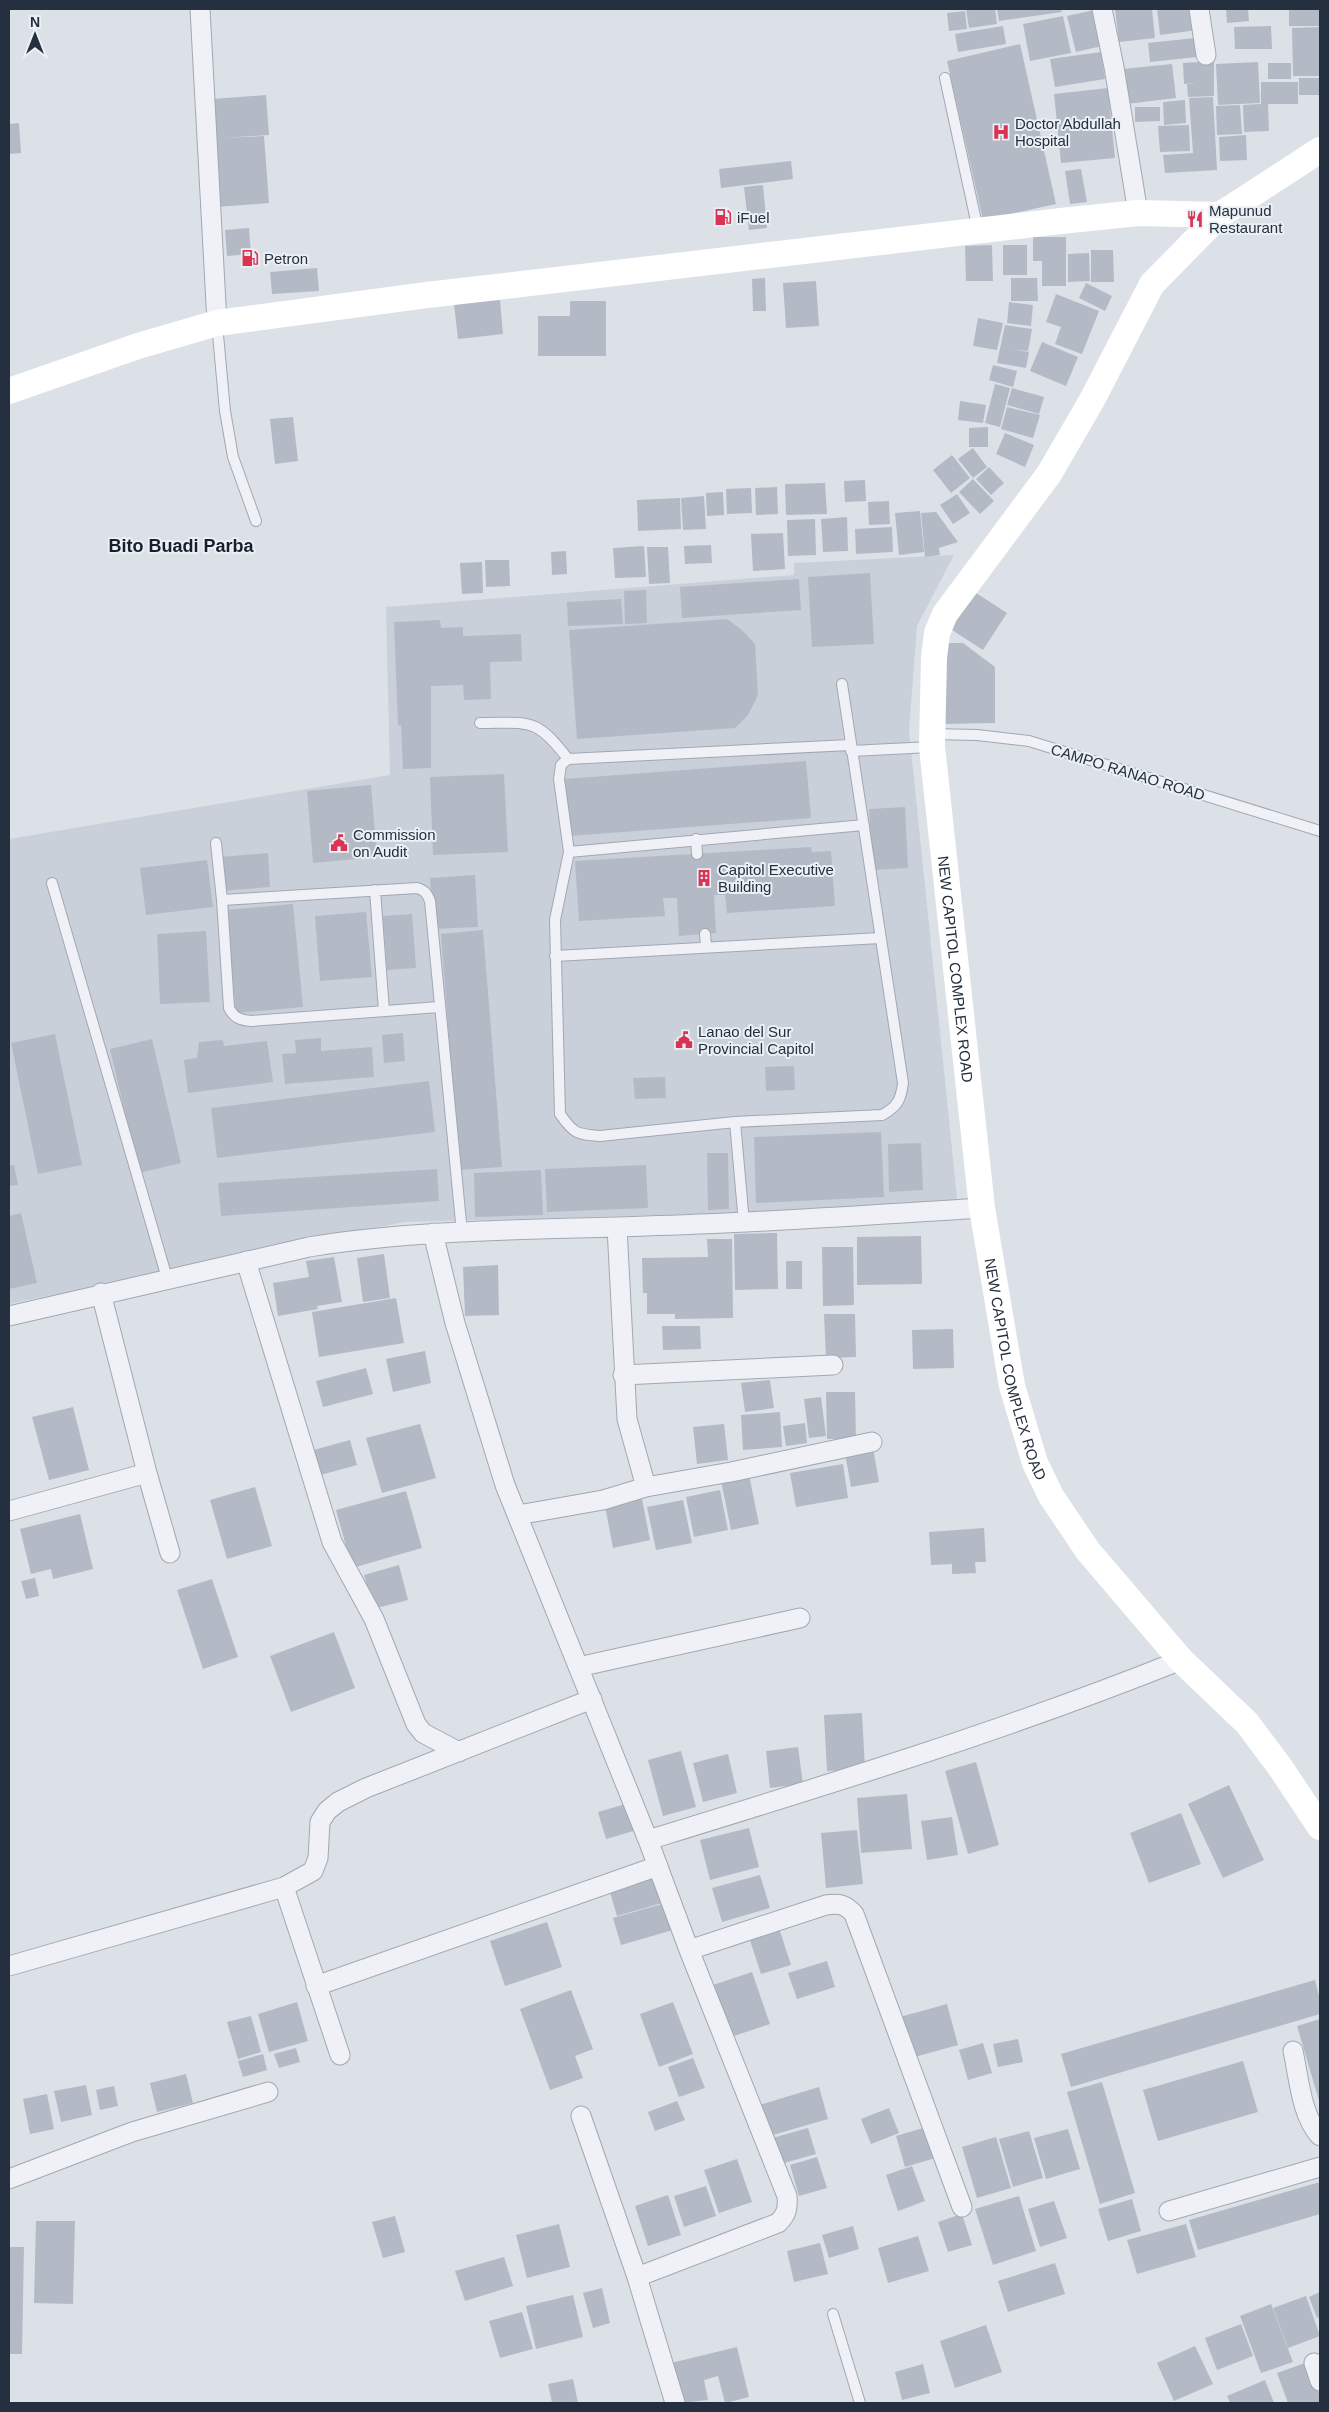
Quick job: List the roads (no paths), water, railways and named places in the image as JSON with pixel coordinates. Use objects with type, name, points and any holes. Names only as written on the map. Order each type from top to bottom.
[{"type":"main road","name":"NEW CAPITOL COMPLEX ROAD","points":[[1320,150],[1220,215],[1152,284],[1092,400],[1048,474],[945,614],[937,633],[934,658],[932,741],[982,1208],[1012,1386],[1035,1464],[1051,1496],[1088,1551],[1181,1660],[1247,1723],[1280,1767],[1320,1827]]},
{"type":"main road","points":[[9,391],[138,346],[217,323],[437,294],[978,230],[1138,213],[1220,215]]},
{"type":"street","points":[[200,9],[217,323]]},
{"type":"street","points":[[1102,9],[1114,67],[1138,213]]},
{"type":"street","points":[[1198,9],[1206,55]]},
{"type":"street","points":[[9,1316],[167,1278],[310,1247],[355,1240],[433,1233],[744,1223],[982,1208]]},
{"type":"street","points":[[617,1227],[623,1375],[627,1419],[646,1487]]},
{"type":"street","points":[[433,1233],[455,1323],[506,1484],[787,2196],[788,2208],[784,2217],[778,2222],[637,2277]]},
{"type":"street","points":[[246,1261],[332,1542],[374,1619],[416,1724],[423,1734],[459,1752]]},
{"type":"street","points":[[101,1293],[147,1474],[170,1553]]},
{"type":"street","points":[[623,1375],[833,1365]]},
{"type":"street","points":[[518,1516],[603,1500],[646,1487],[731,1472],[872,1442]]},
{"type":"street","points":[[9,1511],[147,1474]]},
{"type":"street","points":[[578,1667],[800,1618]]},
{"type":"street","points":[[648,1840],[817,1788],[989,1730],[1101,1692],[1181,1660]]},
{"type":"street","points":[[9,1966],[284,1887],[313,1871],[318,1858],[320,1822],[327,1811],[338,1802],[366,1788],[592,1699]]},
{"type":"street","points":[[316,1986],[658,1866]]},
{"type":"street","points":[[284,1887],[340,2055]]},
{"type":"street","points":[[690,1950],[826,1905],[837,1903],[847,1906],[854,1914],[962,2207]]},
{"type":"street","points":[[1293,2051],[1306,2109],[1315,2130],[1320,2136]]},
{"type":"street","points":[[9,2178],[132,2132],[268,2092]]},
{"type":"street","points":[[581,2116],[637,2277],[675,2403]]},
{"type":"street","points":[[1169,2212],[1320,2167]]},
{"type":"street","points":[[1314,2363],[1320,2381]]},
{"type":"lane","points":[[945,78],[978,230]]},
{"type":"lane","points":[[217,323],[232,457],[256,521]]},
{"type":"lane","points":[[480,723],[524,723],[538,726],[550,736],[568,758],[561,765],[559,779],[569,852],[555,920],[554,956],[560,1114],[569,1126],[579,1135],[600,1136],[735,1122],[882,1115],[893,1109],[901,1098],[903,1083],[864,825],[850,748],[842,684]]},
{"type":"lane","name":"CAMPO RANAO ROAD","points":[[568,758],[850,748],[977,736],[1029,741],[1320,831]]},
{"type":"lane","points":[[569,852],[864,825]]},
{"type":"lane","points":[[696,839],[697,854]]},
{"type":"lane","points":[[216,843],[222,900],[229,1008],[232,1014],[240,1020],[251,1021],[439,1007]]},
{"type":"lane","points":[[52,882],[167,1278]]},
{"type":"lane","points":[[222,900],[417,888],[423,889],[428,895],[462,1233]]},
{"type":"lane","points":[[375,890],[384,1011]]},
{"type":"lane","points":[[705,934],[706,946]]},
{"type":"lane","points":[[554,956],[706,946],[880,938]]},
{"type":"lane","points":[[735,1122],[744,1223]]},
{"type":"lane","points":[[833,2314],[860,2403]]},
{"type":"place","name":"Doctor Abdullah Hospital","points":[[1001,132]]},
{"type":"place","name":"iFuel","points":[[723,217]]},
{"type":"place","name":"Mapunud Restaurant","points":[[1195,219]]},
{"type":"place","name":"Petron","points":[[250,258]]},
{"type":"place","name":"Commission on Audit","points":[[339,843]]},
{"type":"place","name":"Capitol Executive Building","points":[[704,878]]},
{"type":"place","name":"Lanao del Sur Provincial Capitol","points":[[684,1040]]},
{"type":"district","name":"Bito Buadi Parba","points":[[181,546]]}]
